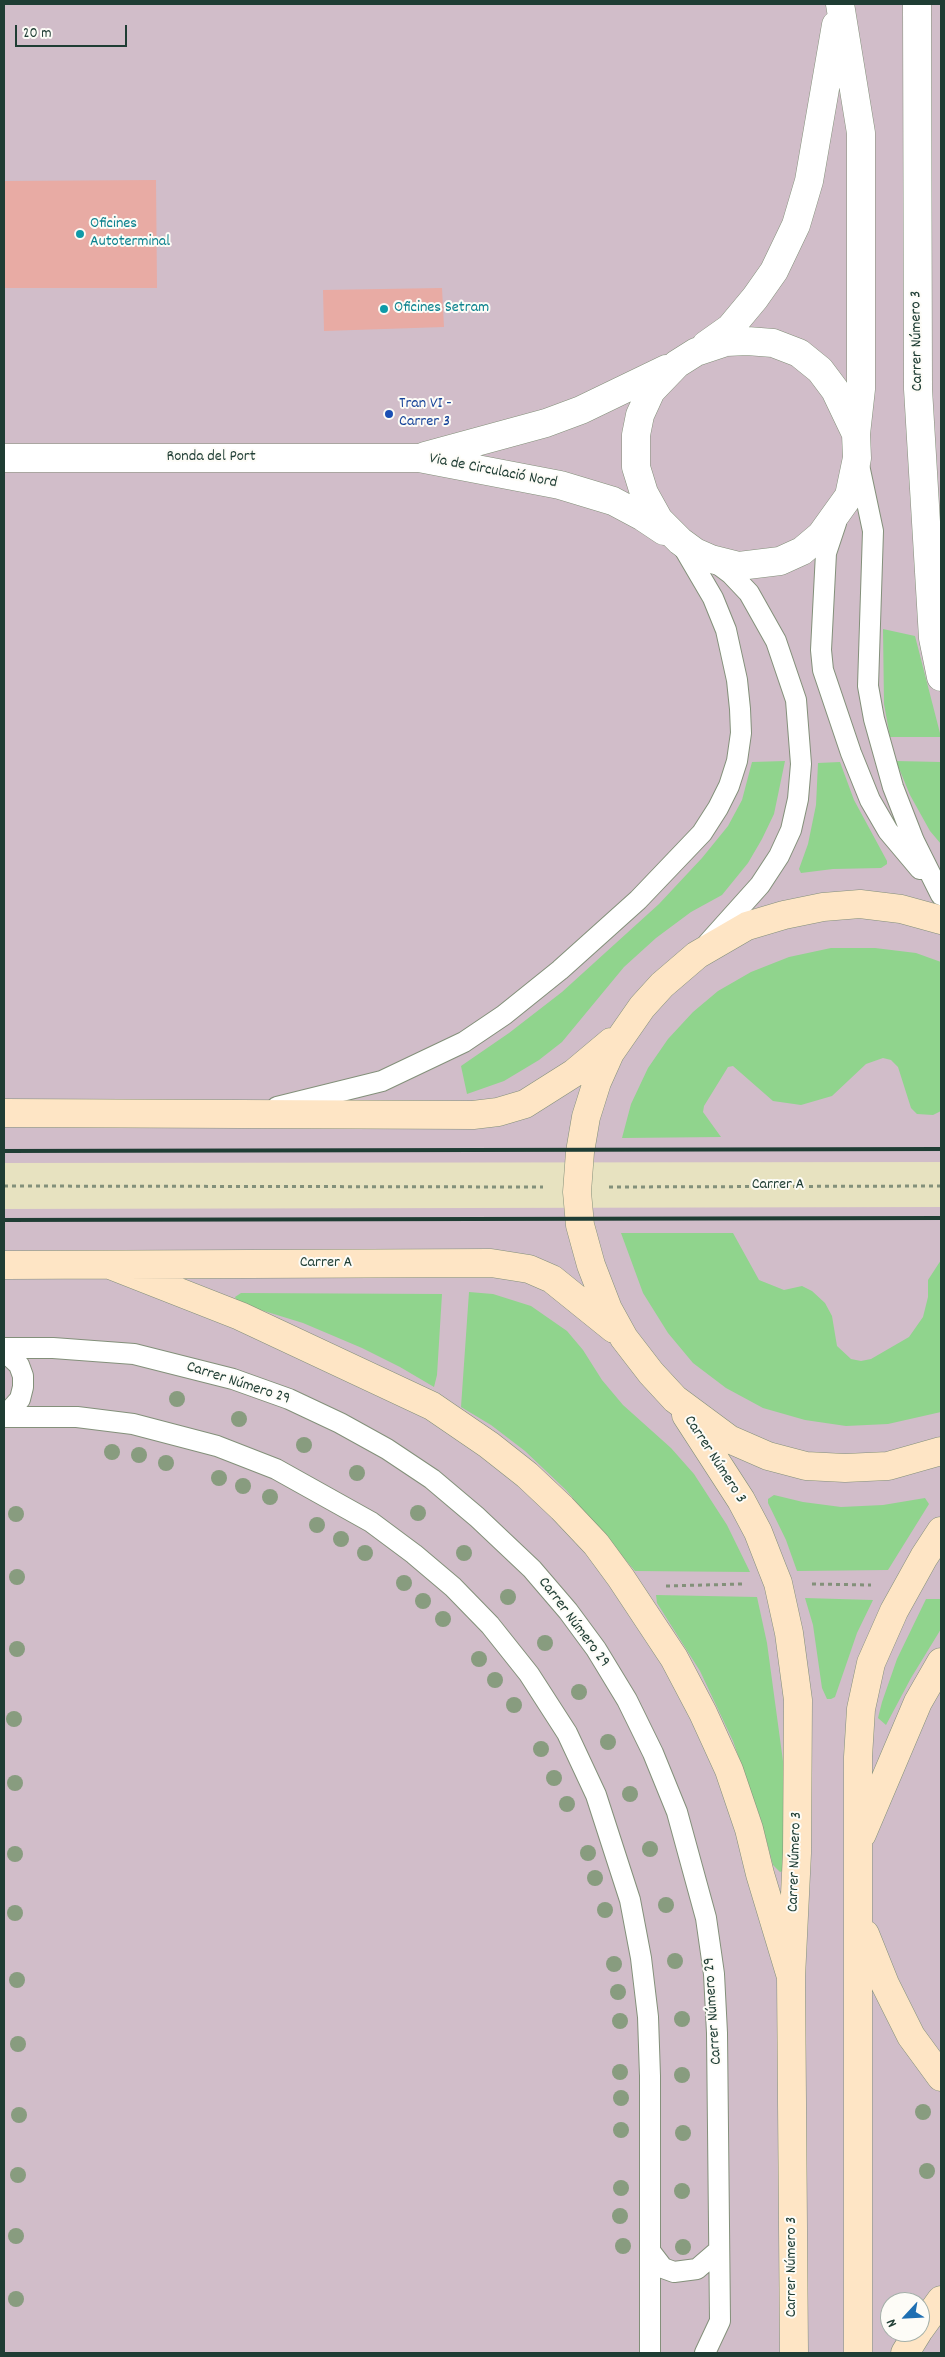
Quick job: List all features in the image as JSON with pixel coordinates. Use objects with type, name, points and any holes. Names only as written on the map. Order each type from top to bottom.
[{"type":"main road","points":[[941,920],[901,909],[860,904],[823,907],[784,915],[747,926],[697,955],[662,984],[642,1007],[622,1033],[597,1082],[586,1117],[580,1152],[577,1192],[580,1225],[591,1265],[608,1309],[624,1338],[651,1373],[675,1399],[729,1439],[768,1456],[806,1466],[845,1468],[888,1466],[941,1451]]},
{"type":"main road","points":[[4,1114],[252,1113],[455,1116],[498,1112],[525,1104],[550,1089],[574,1073],[622,1033]]},
{"type":"main road","name":"Carrer A","points":[[4,1265],[491,1263],[529,1269],[552,1279],[624,1338]]},
{"type":"main road","points":[[110,1265],[240,1316],[432,1406],[489,1445],[562,1508],[596,1544],[621,1578],[674,1658],[703,1714],[729,1770],[792,1977]]},
{"type":"main road","name":"Carrer Número 3","points":[[675,1399],[741,1500],[758,1532],[778,1583],[789,1633],[798,1700],[798,1777],[792,1977],[794,2353]]},
{"type":"main road","points":[[858,2353],[858,1757],[861,1709],[871,1663],[894,1611],[941,1531]]},
{"type":"main road","points":[[858,1844],[918,1702],[941,1662]]},
{"type":"main road","points":[[859,1920],[884,1984],[911,2036],[941,2077]]},
{"type":"main road","points":[[930,2315],[941,2300]]},
{"type":"main road","points":[[905,2353],[912,2342]]},
{"type":"street","points":[[840,4],[861,133],[862,389],[857,446],[849,496],[821,535],[802,551],[780,561],[739,566],[711,559],[695,552],[680,541],[659,520],[644,493],[636,466],[636,435],[640,415],[651,391],[687,358],[730,328],[774,271],[796,225],[812,163],[840,4]]},
{"type":"street","name":"Carrer Número 3","points":[[917,4],[918,388],[934,638],[941,677]]},
{"type":"street","points":[[687,358],[726,342],[747,341],[773,343],[800,353],[820,370],[835,390],[845,407],[857,446]]},
{"type":"street","name":"Via de Circulació Nord","points":[[419,458],[546,423],[581,410],[687,358]]},
{"type":"street","name":"Ronda del Port","points":[[4,458],[419,458]]},
{"type":"street","name":"Via de Circulació Nord","points":[[419,458],[560,485],[613,501],[643,517],[680,541]]},
{"type":"lane","points":[[857,446],[872,531],[868,686],[874,719],[893,787],[940,894]]},
{"type":"lane","points":[[849,496],[834,528],[826,553],[821,650],[822,670],[851,753],[870,800],[888,831],[940,894]]},
{"type":"lane","points":[[252,1113],[382,1081],[464,1042],[504,1015],[560,970],[638,900],[702,833],[718,808],[734,769],[741,733],[740,709],[737,680],[726,630],[713,598],[680,541]]},
{"type":"lane","points":[[697,955],[760,884],[779,856],[791,830],[798,799],[801,764],[796,700],[776,641],[749,593],[711,559]]},
{"type":"lane","name":"Carrer Número 29","points":[[4,1349],[53,1348],[134,1354],[233,1379],[289,1399],[331,1419],[387,1449],[432,1478],[477,1517],[532,1569],[568,1611],[596,1649],[627,1700],[653,1753],[677,1812],[706,1918],[714,1974],[717,2033],[720,2321],[705,2353]]},
{"type":"lane","points":[[4,1349],[19,1365],[23,1376],[23,1388],[20,1399],[4,1415]]},
{"type":"lane","points":[[4,1415],[77,1416],[133,1424],[217,1446],[276,1468],[371,1522],[414,1554],[454,1587],[490,1625],[529,1674],[567,1733],[596,1795],[630,1900],[641,1958],[648,2017],[650,2353]]},
{"type":"lane","points":[[650,2251],[663,2268],[674,2272],[697,2269],[719,2250]]},
{"type":"path","points":[[4,1186],[532,1187]]},
{"type":"path","name":"Carrer A","points":[[616,1187],[941,1186]]},
{"type":"path","points":[[662,1586],[745,1584]]},
{"type":"path","points":[[808,1584],[873,1585]]},
{"type":"shaded area","points":[[4,4],[941,4],[941,1162],[4,1163]]},
{"type":"shaded area","points":[[941,1207],[941,2353],[4,2353],[4,1209]]},
{"type":"green space","points":[[883,629],[915,636],[941,737],[890,737],[884,704]]},
{"type":"green space","points":[[785,761],[774,814],[748,863],[722,895],[691,912],[656,938],[624,967],[562,1042],[539,1060],[504,1081],[467,1094],[461,1066],[509,1033],[562,992],[659,904],[702,858],[728,826],[742,800],[752,762]]},
{"type":"green space","points":[[896,761],[941,762],[941,844],[930,831],[910,795]]},
{"type":"green space","points":[[840,762],[854,800],[887,864],[881,868],[833,869],[801,873],[799,869],[808,844],[816,805],[818,763]]},
{"type":"green space","points":[[831,948],[875,948],[916,953],[941,962],[941,1111],[933,1115],[917,1114],[911,1108],[898,1067],[891,1060],[883,1058],[866,1064],[832,1096],[801,1105],[773,1101],[733,1066],[728,1067],[704,1106],[703,1112],[721,1137],[622,1138],[631,1104],[648,1068],[668,1039],[693,1012],[718,991],[751,972],[789,957]]},
{"type":"green space","points":[[621,1233],[733,1233],[759,1280],[784,1290],[802,1286],[812,1291],[825,1303],[832,1316],[837,1346],[851,1359],[861,1361],[871,1359],[909,1337],[923,1317],[928,1297],[928,1280],[941,1260],[941,1412],[888,1424],[846,1426],[805,1420],[763,1408],[726,1388],[693,1363],[668,1333],[643,1293]]},
{"type":"green space","points":[[469,1292],[493,1294],[531,1306],[567,1331],[583,1350],[602,1380],[623,1405],[671,1448],[694,1474],[727,1525],[750,1572],[635,1571],[566,1490],[525,1451],[491,1425],[461,1407]]},
{"type":"green space","points":[[241,1293],[442,1294],[437,1375],[434,1387],[362,1348],[303,1323],[238,1303],[235,1297]]},
{"type":"green space","points":[[774,1495],[803,1502],[841,1507],[883,1505],[925,1498],[929,1504],[888,1570],[797,1571],[786,1540],[768,1503],[768,1499]]},
{"type":"green space","points":[[656,1595],[757,1597],[767,1643],[785,1776],[785,1870],[780,1872],[773,1865],[761,1820],[733,1741],[700,1671],[657,1603]]},
{"type":"green space","points":[[805,1598],[873,1600],[857,1633],[835,1697],[831,1699],[827,1699],[822,1688],[813,1625]]},
{"type":"green space","points":[[926,1599],[941,1599],[941,1629],[911,1678],[886,1725],[878,1718],[882,1702],[897,1659]]},
{"type":"building","name":"Oficines Autoterminal","points":[[156,180],[157,288],[4,288],[4,181]]},
{"type":"building","name":"Oficines Setram","points":[[442,288],[444,327],[324,331],[323,290]]},
{"type":"railway","points":[[4,1151],[941,1149]]},
{"type":"railway","points":[[4,1220],[941,1218]]},
{"type":"place","name":"Oficines Autoterminal","points":[[80,234]]},
{"type":"place","name":"Oficines Setram","points":[[384,309]]},
{"type":"place","name":"Tran VI - Carrer 3","points":[[389,414]]}]
